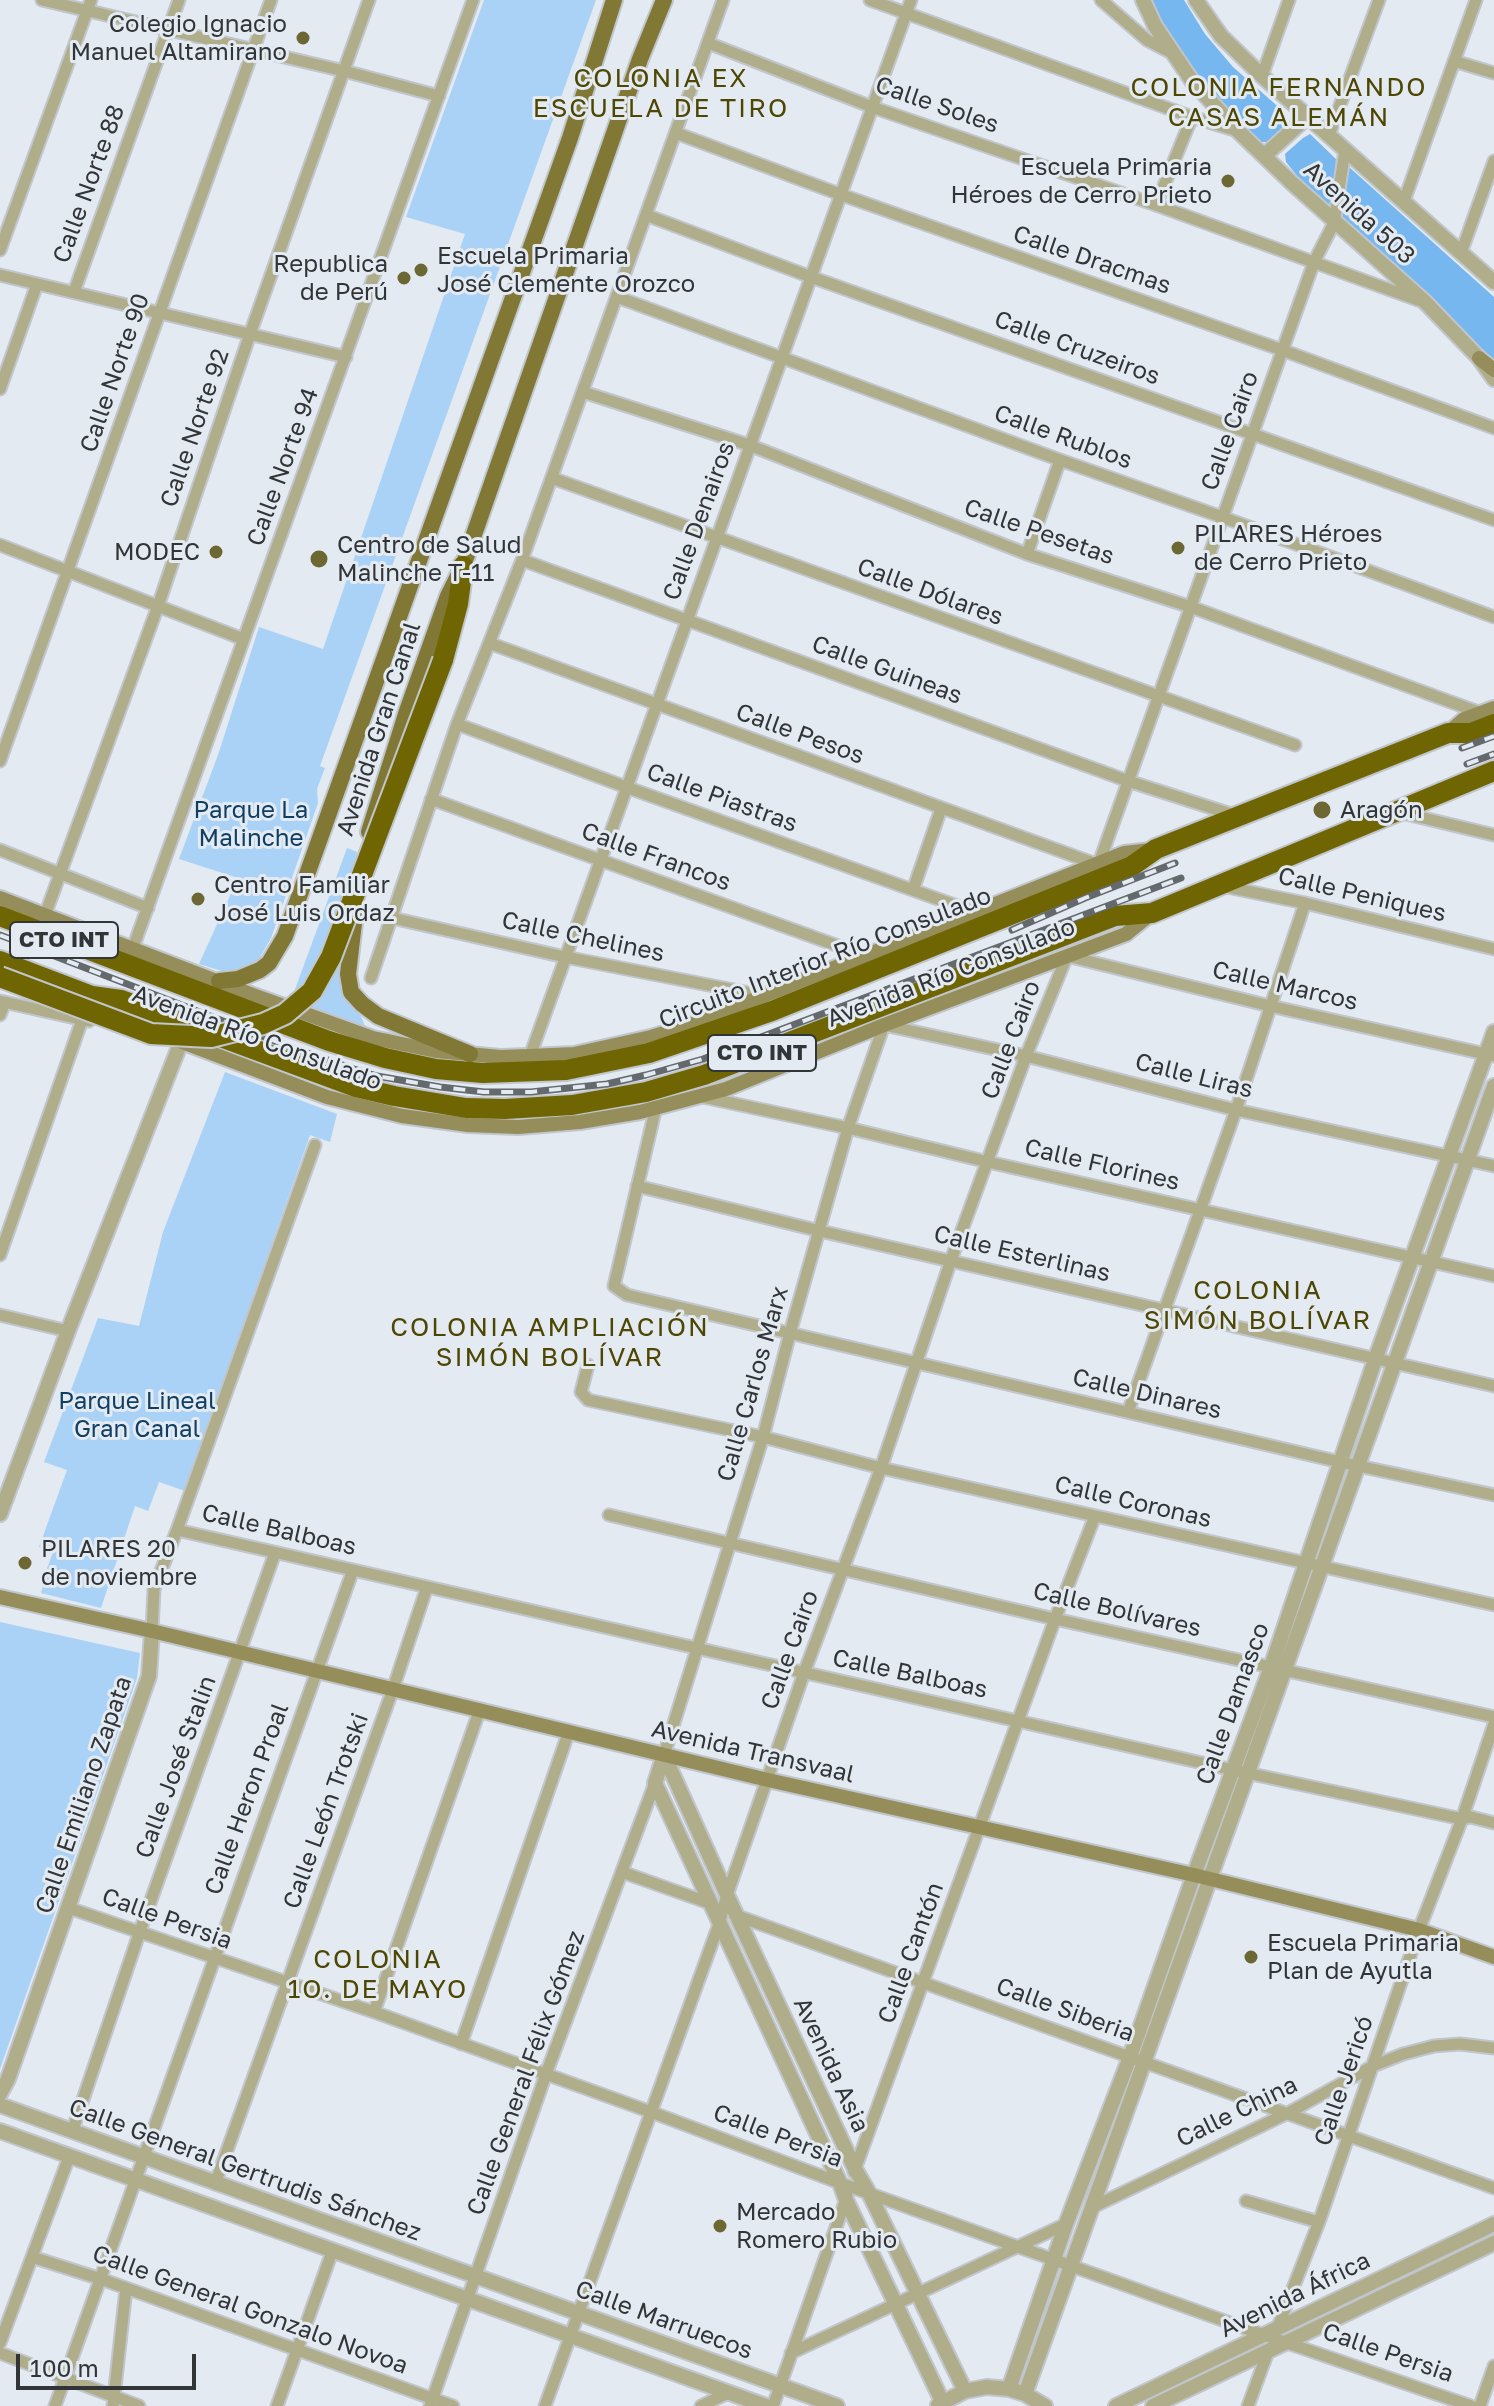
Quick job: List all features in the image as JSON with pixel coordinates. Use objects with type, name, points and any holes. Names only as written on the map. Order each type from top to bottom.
[{"type":"highway","points":[[0,977],[151,1034],[181,1037],[211,1037],[263,1024],[285,1014],[312,991],[331,957],[443,660],[458,604],[463,566]]},
{"type":"highway","name":"Avenida Río Consulado","points":[[1156,849],[1448,733],[1471,733],[1490,715]]},
{"type":"highway","name":"Avenida Río Consulado","points":[[1152,913],[1494,771]]},
{"type":"highway","name":"Circuito Interior Río Consulado","points":[[0,916],[250,1002],[370,1054],[436,1069],[528,1073],[605,1064],[662,1049],[772,1011],[1132,866],[1156,849]]},
{"type":"highway","name":"CTO INT","points":[[92,996],[121,1000],[232,1052],[284,1071],[466,1108],[540,1108],[613,1099],[704,1075],[1115,916],[1152,913]]},
{"type":"highway","name":"Avenida Río Consulado","points":[[0,961],[92,996]]},
{"type":"main road","name":"Avenida Gran Canal","points":[[219,981],[238,979],[260,970],[269,963],[285,936],[570,138],[614,0]]},
{"type":"main road","name":"Avenida Gran Canal","points":[[470,1054],[378,1016],[351,992],[348,974],[360,868],[407,711],[448,596],[463,566],[640,59],[664,0]]},
{"type":"main road","points":[[1479,358],[1494,370]]},
{"type":"main road","name":"Avenida Río Consulado","points":[[302,1022],[436,1051],[530,1056],[574,1054],[690,1025],[1124,853],[1156,849]]},
{"type":"main road","name":"Avenida Río Consulado","points":[[0,898],[219,981],[250,1002]]},
{"type":"main road","name":"Avenida Río Consulado","points":[[284,1071],[327,1097],[402,1116],[468,1125],[548,1125],[605,1118],[726,1089],[884,1025],[1126,934],[1152,913]]},
{"type":"main road","name":"Avenida Río Consulado","points":[[92,996],[117,1016],[181,1042],[232,1052]]},
{"type":"main road","name":"Avenida Transvaal","points":[[0,1597],[768,1780],[1194,1875],[1419,1930],[1494,1957]]},
{"type":"street","points":[[42,0],[89,5],[168,30],[439,96]]},
{"type":"street","name":"Calle Norte 88","points":[[74,292],[179,0]]},
{"type":"street","name":"Calle Norte 90","points":[[0,761],[271,0]]},
{"type":"street","name":"Calle Norte 92","points":[[45,915],[158,606],[250,334],[369,0]]},
{"type":"street","name":"Calle Norte 94","points":[[133,948],[473,0]]},
{"type":"street","points":[[371,978],[457,724],[522,560],[723,0]]},
{"type":"street","points":[[870,0],[1238,131]]},
{"type":"street","name":"Calle Denairos","points":[[530,1056],[911,0]]},
{"type":"street","points":[[1101,0],[1147,40],[1172,53]]},
{"type":"street","name":"Avenida 503","points":[[1143,0],[1172,53],[1192,81],[1238,131],[1334,223],[1425,302],[1479,358],[1494,379]]},
{"type":"street","points":[[1262,76],[1289,0]]},
{"type":"street","points":[[1329,135],[1379,0]]},
{"type":"street","points":[[1404,201],[1476,0]]},
{"type":"street","name":"Avenida 503","points":[[1197,1],[1221,36],[1262,76],[1494,282]]},
{"type":"street","points":[[0,250],[89,5]]},
{"type":"street","name":"Calle Soles","points":[[708,43],[872,107],[1425,302]]},
{"type":"street","points":[[1454,61],[1494,73]]},
{"type":"street","points":[[1264,156],[1308,116]]},
{"type":"street","points":[[1156,205],[1192,117]]},
{"type":"street","name":"Calle Dracmas","points":[[676,133],[1494,428]]},
{"type":"street","name":"Calle Cairo","points":[[1098,863],[1314,262],[1334,223],[1345,150]]},
{"type":"street","points":[[1461,253],[1494,161]]},
{"type":"street","name":"Calle Cruzeiros","points":[[646,215],[811,277],[1494,520]]},
{"type":"street","points":[[0,275],[346,357]]},
{"type":"street","name":"Calle Norte 88","points":[[0,389],[37,284]]},
{"type":"street","name":"Calle Rublos","points":[[617,297],[1494,617]]},
{"type":"street","name":"Calle Pesetas","points":[[583,392],[749,445],[1027,554],[1191,607],[1490,715]]},
{"type":"street","points":[[1027,554],[1060,460]]},
{"type":"street","name":"Calle Dólares","points":[[552,478],[1295,745]]},
{"type":"street","points":[[0,545],[243,639]]},
{"type":"street","name":"Calle Guineas","points":[[522,560],[1128,781],[1239,817]]},
{"type":"street","name":"Calle Pesos","points":[[489,643],[941,809],[1098,863]]},
{"type":"street","name":"Calle Piastras","points":[[457,724],[974,912]]},
{"type":"street","name":"Calle Francos","points":[[431,799],[867,956]]},
{"type":"street","points":[[913,890],[941,809]]},
{"type":"street","points":[[1393,811],[1494,835]]},
{"type":"street","points":[[0,850],[148,908]]},
{"type":"street","name":"Calle Peniques","points":[[1219,885],[1494,949]]},
{"type":"street","points":[[1128,1412],[1236,1110],[1305,903]]},
{"type":"street","name":"Calle Chelines","points":[[392,918],[565,957],[765,996]]},
{"type":"street","name":"Calle Cairo","points":[[545,2406],[804,1673],[881,1468],[951,1260],[1026,1056],[1067,956]]},
{"type":"street","name":"Calle Marcos","points":[[1067,956],[1490,1056]]},
{"type":"street","points":[[0,1015],[2,1001],[181,1042],[0,1514]]},
{"type":"street","points":[[0,1255],[82,1020]]},
{"type":"street","name":"Calle Liras","points":[[884,1025],[1026,1056],[1236,1110],[1494,1166]]},
{"type":"street","name":"Calle Carlos Marx","points":[[664,1755],[763,1437],[848,1128],[884,1025]]},
{"type":"street","name":"Calle Damasco","points":[[1278,1668],[1306,1564],[1340,1462],[1450,1156],[1490,1056],[1494,1032]]},
{"type":"street","name":"Calle Damasco","points":[[1025,2394],[1209,1879],[1241,1771],[1278,1668],[1321,1567],[1494,1086]]},
{"type":"street","name":"Calle Florines","points":[[701,1096],[1494,1276]]},
{"type":"street","points":[[637,1186],[656,1107]]},
{"type":"street","name":"Calle Emiliano Zapata","points":[[0,2094],[69,1908],[149,1676],[154,1589],[315,1145]]},
{"type":"street","name":"Calle Esterlinas","points":[[637,1186],[1494,1386]]},
{"type":"street","name":"Calle Dinares","points":[[637,1186],[614,1286],[627,1295],[1356,1466],[1494,1495]]},
{"type":"street","points":[[0,1315],[68,1331]]},
{"type":"street","name":"Calle Coronas","points":[[588,1365],[581,1392],[588,1400],[763,1437],[881,1468],[1494,1605]]},
{"type":"street","name":"Calle Bolívares","points":[[609,1515],[1494,1717]]},
{"type":"street","name":"Calle Cantón","points":[[773,2406],[845,2190],[1095,1516]]},
{"type":"street","name":"Calle Balboas","points":[[177,1530],[1241,1771],[1462,1819],[1471,1817],[1494,1823]]},
{"type":"street","name":"Calle José Stalin","points":[[72,2132],[275,1553]]},
{"type":"street","name":"Calle Heron Proal","points":[[55,2406],[353,1570]]},
{"type":"street","name":"Calle León Trotski","points":[[215,2184],[427,1587]]},
{"type":"street","points":[[374,2012],[480,1709]]},
{"type":"street","name":"Calle Jericó","points":[[1248,2406],[1319,2222],[1419,1930],[1462,1819],[1494,1724]]},
{"type":"street","points":[[461,2044],[569,1731]]},
{"type":"street","name":"Calle General Félix Gómez","points":[[431,2402],[546,2074],[664,1755]]},
{"type":"street","name":"Avenida Asia","points":[[664,1755],[723,1909],[940,2404]]},
{"type":"street","name":"Calle Damasco","points":[[1009,2389],[1194,1875],[1241,1771]]},
{"type":"street","name":"Avenida Asia","points":[[655,1783],[708,1903],[738,1917],[855,2169],[965,2391]]},
{"type":"street","points":[[622,1872],[708,1903]]},
{"type":"street","name":"Calle Persia","points":[[69,1908],[374,2012],[651,2112],[845,2190],[869,2193],[1471,2406]]},
{"type":"street","name":"Calle Siberia","points":[[738,1917],[1494,2188]]},
{"type":"street","name":"Calle China","points":[[1093,2207],[1288,2113],[1373,2066],[1403,2054],[1434,2046],[1460,2044],[1494,2048]]},
{"type":"street","name":"Calle General Gertrudis Sánchez","points":[[0,2105],[476,2276]]},
{"type":"street","name":"Calle General Gertrudis Sánchez","points":[[0,2131],[467,2299]]},
{"type":"street","points":[[0,2343],[69,2157]]},
{"type":"street","points":[[1246,2201],[1319,2222]]},
{"type":"street","points":[[791,2353],[1066,2224]]},
{"type":"street","name":"Avenida África","points":[[1153,2406],[1274,2338],[1494,2224]]},
{"type":"street","name":"Avenida África","points":[[1116,2406],[1494,2243]]},
{"type":"street","points":[[277,2406],[332,2252]]},
{"type":"street","name":"Calle General Gonzalo Novoa","points":[[32,2257],[298,2349],[431,2402],[453,2406]]},
{"type":"street","name":"Calle Marruecos","points":[[476,2276],[837,2406]]},
{"type":"street","points":[[114,2402],[126,2289]]},
{"type":"street","name":"Calle Marruecos","points":[[467,2299],[766,2406]]},
{"type":"street","points":[[0,2353],[65,2378],[114,2402],[139,2406]]},
{"type":"street","points":[[1480,2406],[1494,2366]]},
{"type":"street","points":[[940,2404],[965,2391],[987,2387],[1025,2394],[1045,2406]]},
{"type":"street","points":[[701,2406],[730,2392]]},
{"type":"green space","name":"Parque La Malinche","points":[[484,0],[596,0],[320,766],[325,768],[317,789],[318,803],[271,938],[248,979],[199,964],[238,878],[179,859],[218,755],[259,627],[323,649],[465,234],[406,217]]},
{"type":"green space","points":[[347,848],[357,852],[341,977],[349,1003],[361,1016],[365,1026],[291,1000]]},
{"type":"green space","name":"Parque Lineal Gran Canal","points":[[225,1072],[337,1114],[330,1142],[310,1135],[185,1491],[159,1482],[148,1511],[135,1506],[101,1608],[41,1593],[53,1552],[39,1547],[67,1470],[44,1462],[98,1318],[139,1326],[163,1232]]},
{"type":"green space","points":[[0,1622],[140,1653],[137,1678],[0,2069]]},
{"type":"shaded area","points":[[1150,0],[1184,0],[1205,34],[1233,67],[1283,111],[1286,125],[1276,136],[1268,142],[1261,142],[1207,89],[1161,24]]},
{"type":"shaded area","points":[[1310,134],[1336,159],[1333,211],[1286,162],[1285,154]]},
{"type":"shaded area","points":[[1349,167],[1494,297],[1494,361],[1342,219]]},
{"type":"railway","points":[[1462,748],[1494,736]]},
{"type":"railway","points":[[1467,764],[1494,754]]},
{"type":"railway","points":[[1012,930],[1175,863]]},
{"type":"railway","points":[[0,935],[293,1048],[377,1076],[484,1092],[531,1092],[607,1084],[703,1059],[1181,878]]},
{"type":"place","name":"Colegio Ignacio Manuel Altamirano","points":[[303,38]]},
{"type":"place","name":"Escuela Primaria Héroes de Cerro Prieto","points":[[1228,181]]},
{"type":"place","name":"Escuela Primaria José Clemente Orozco","points":[[421,270]]},
{"type":"place","name":"Republica de Perú","points":[[404,278]]},
{"type":"place","name":"PILARES Héroes de Cerro Prieto","points":[[1178,548]]},
{"type":"place","name":"MODEC","points":[[216,552]]},
{"type":"place","name":"Centro de Salud Malinche T-11","points":[[319,559]]},
{"type":"place","name":"Aragón","points":[[1322,810]]},
{"type":"place","name":"Centro Familiar José Luis Ordaz","points":[[198,899]]},
{"type":"place","name":"PILARES 20 de noviembre","points":[[25,1563]]},
{"type":"place","name":"Escuela Primaria Plan de Ayutla","points":[[1251,1957]]},
{"type":"place","name":"Mercado Romero Rubio","points":[[720,2226]]},
{"type":"district","name":"COLONIA EX ESCUELA DE TIRO","points":[[661,94]]},
{"type":"district","name":"COLONIA FERNANDO CASAS ALEMÁN","points":[[1279,103]]},
{"type":"district","name":"COLONIA SIMÓN BOLÍVAR","points":[[1258,1306]]},
{"type":"district","name":"COLONIA AMPLIACIÓN SIMÓN BOLÍVAR","points":[[550,1343]]},
{"type":"district","name":"COLONIA 1O. DE MAYO","points":[[378,1975]]}]
